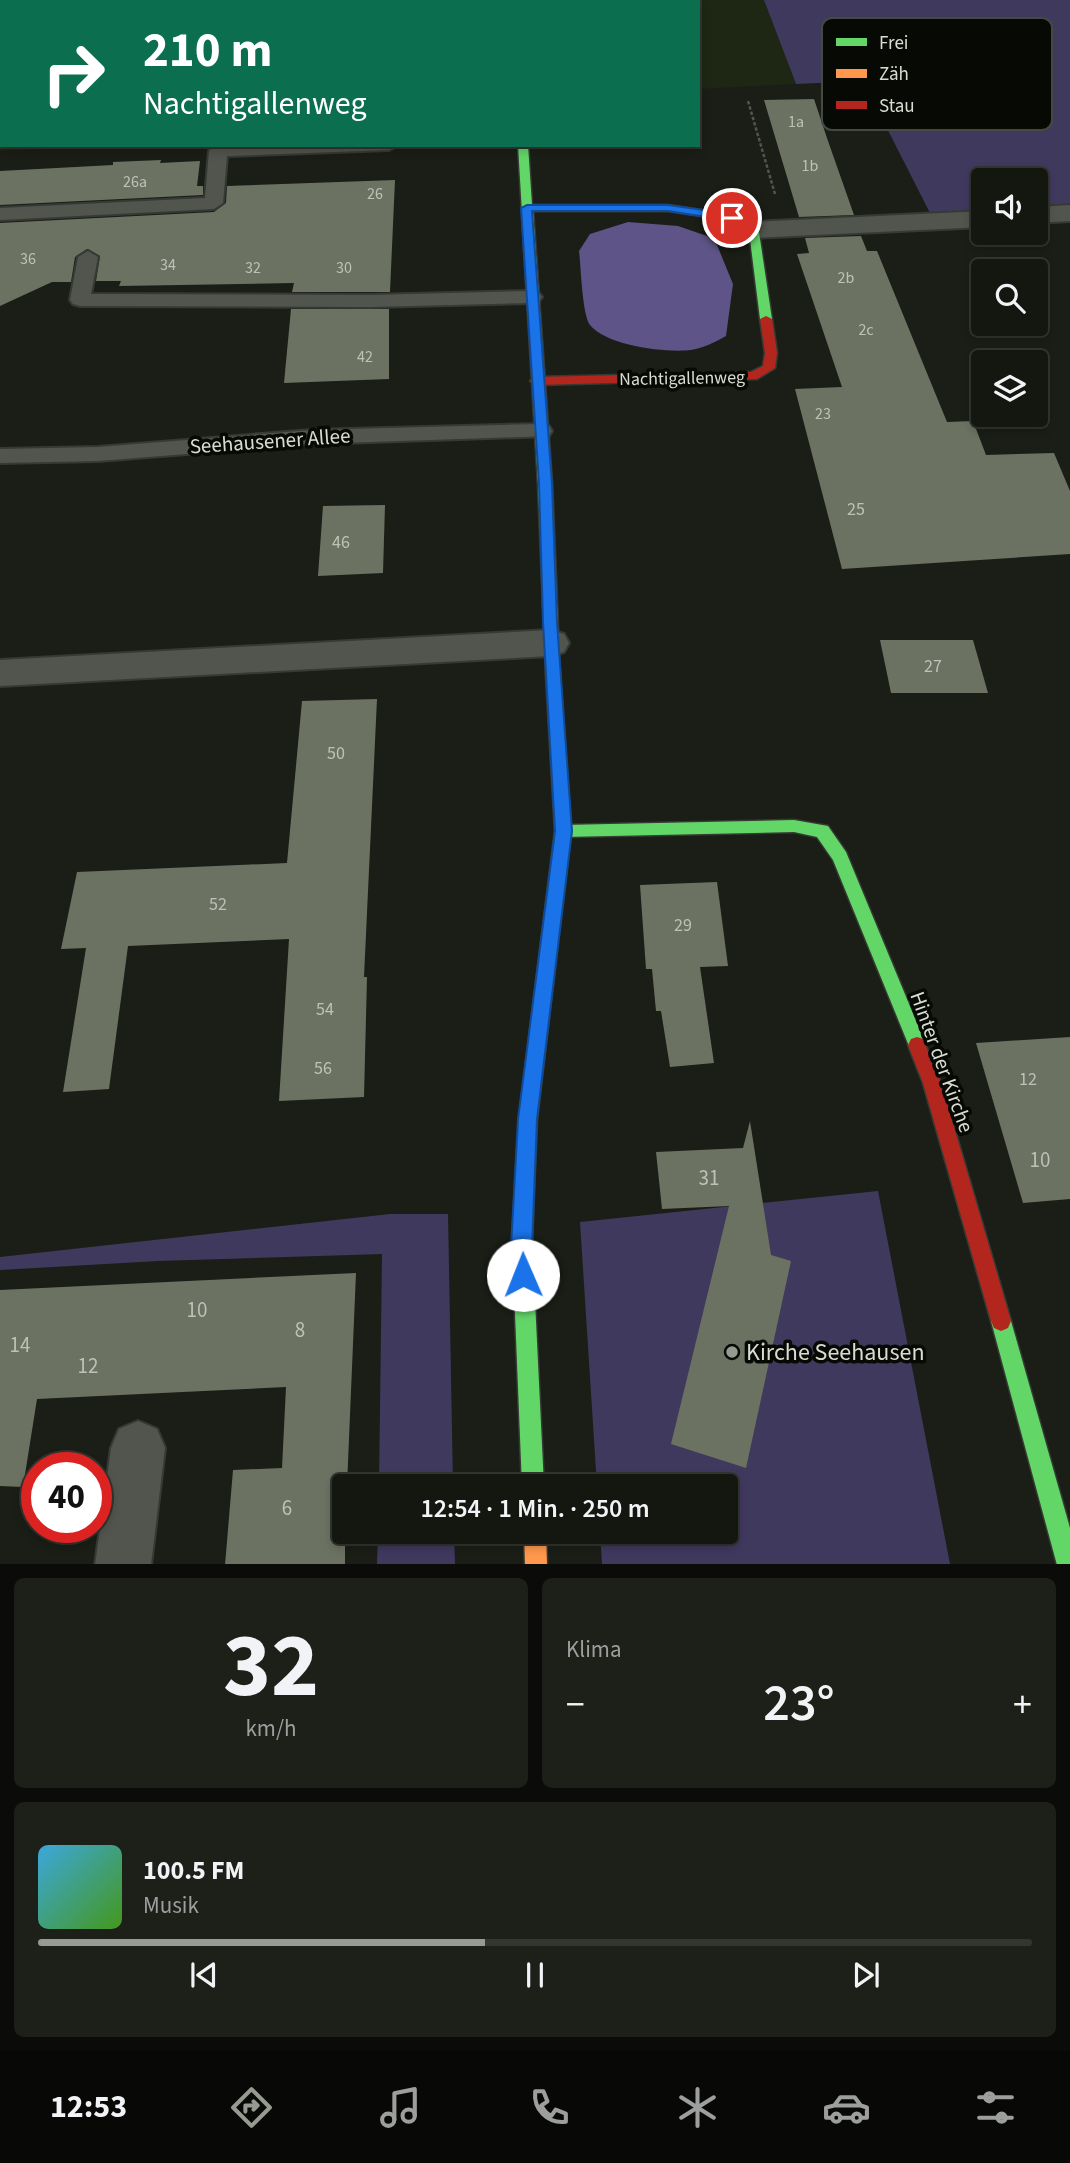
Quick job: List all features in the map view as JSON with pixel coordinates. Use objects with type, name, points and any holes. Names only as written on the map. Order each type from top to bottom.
[{"type":"street","points":[[523,147],[563,831],[528,1119],[522,1248],[532,1474]]},
{"type":"street","points":[[527,208],[668,208],[753,221],[754,230],[971,220]]},
{"type":"street","points":[[1048,214],[1070,213]]},
{"type":"street","name":"Nachtigallenweg","points":[[537,381],[753,376],[769,368],[771,353],[754,230]]},
{"type":"street","points":[[0,673],[551,643]]},
{"type":"street","name":"Hinter der Kirche","points":[[563,831],[794,826],[822,831],[839,857],[932,1083],[1069,1564]]},
{"type":"street","points":[[123,1564],[138,1448]]},
{"type":"street","points":[[535,1544],[536,1564]]},
{"type":"lane","points":[[0,214],[214,202],[218,151],[332,147]]},
{"type":"lane","points":[[88,257],[80,300],[372,301],[532,297]]},
{"type":"lane","name":"Seehausener Allee","points":[[0,456],[98,454],[312,437],[541,431]]},
{"type":"path","points":[[748,101],[785,229]]},
{"type":"shaded area","points":[[700,0],[764,0],[796,84],[700,89]]},
{"type":"shaded area","points":[[764,0],[1070,0],[1070,205],[1048,206],[1048,168],[971,168],[971,212],[931,215],[888,130],[1052,130],[1052,18],[822,18],[822,83],[796,84]]},
{"type":"shaded area","points":[[0,147],[101,147],[0,151]]},
{"type":"shaded area","points":[[628,222],[678,226],[707,236],[717,245],[733,284],[726,336],[696,349],[667,350],[623,343],[598,332],[590,325],[584,301],[579,251],[590,234]]},
{"type":"shaded area","points":[[878,1191],[950,1564],[602,1564],[601,1544],[738,1544],[738,1474],[596,1474],[580,1222]]},
{"type":"shaded area","points":[[390,1214],[448,1214],[453,1474],[379,1474],[382,1254],[158,1261],[0,1270],[0,1257]]},
{"type":"shaded area","points":[[378,1544],[454,1544],[455,1564],[377,1564]]},
{"type":"building","points":[[814,99],[822,130],[825,130],[854,215],[799,217],[764,100]]},
{"type":"building","points":[[161,160],[160,163],[200,161],[197,186],[203,186],[203,195],[0,205],[0,171]]},
{"type":"building","points":[[395,180],[390,292],[292,292],[294,283],[119,286],[121,281],[96,281],[100,256],[87,249],[75,257],[71,282],[52,282],[0,306],[0,223],[214,212],[226,203],[227,186]]},
{"type":"building","points":[[861,236],[867,251],[877,251],[947,422],[971,421],[971,427],[975,427],[986,455],[1054,453],[1070,491],[1070,554],[842,569],[795,389],[842,387],[797,254],[809,253],[805,238]]},
{"type":"building","points":[[291,309],[389,309],[389,379],[284,383]]},
{"type":"building","points":[[385,505],[383,573],[318,576],[323,506]]},
{"type":"building","points":[[880,640],[973,640],[988,693],[891,693]]},
{"type":"building","points":[[377,699],[364,977],[367,977],[364,1097],[279,1101],[289,939],[128,946],[109,1089],[63,1092],[86,948],[61,949],[77,872],[287,863],[302,701]]},
{"type":"building","points":[[717,882],[728,966],[700,967],[714,1063],[670,1067],[661,1011],[656,1011],[652,969],[646,969],[640,885]]},
{"type":"building","points":[[1070,1037],[1070,1199],[1023,1203],[976,1043]]},
{"type":"building","name":"Kirche Seehausen","points":[[750,1121],[771,1255],[791,1261],[746,1468],[671,1444],[729,1206],[662,1209],[656,1152],[743,1148]]},
{"type":"building","points":[[356,1273],[348,1474],[332,1474],[332,1544],[345,1544],[345,1564],[225,1564],[233,1470],[282,1468],[286,1387],[37,1399],[29,1452],[21,1452],[21,1487],[0,1486],[0,1290]]},
{"type":"traffic: fast","points":[[523,147],[545,484],[553,675]]},
{"type":"traffic: fast","points":[[527,208],[668,208],[753,221],[766,319]]},
{"type":"traffic: fast","points":[[563,831],[794,826],[822,831],[840,857],[917,1045]]},
{"type":"traffic: fast","points":[[522,1239],[532,1474]]},
{"type":"traffic: fast","points":[[1001,1321],[1069,1564]]},
{"type":"traffic: slow","points":[[535,1544],[536,1564]]},
{"type":"traffic: jam","points":[[536,381],[753,376],[769,368],[771,353],[766,319]]},
{"type":"traffic: jam","points":[[522,1239],[528,1119],[563,831],[553,675]]},
{"type":"traffic: jam","points":[[917,1045],[932,1083],[1001,1321]]},
{"type":"place","name":"Kirche Seehausen","points":[[732,1352]]},
{"type":"route","points":[[523,1275],[528,1119],[563,831],[527,208],[668,208],[732,218]]}]
